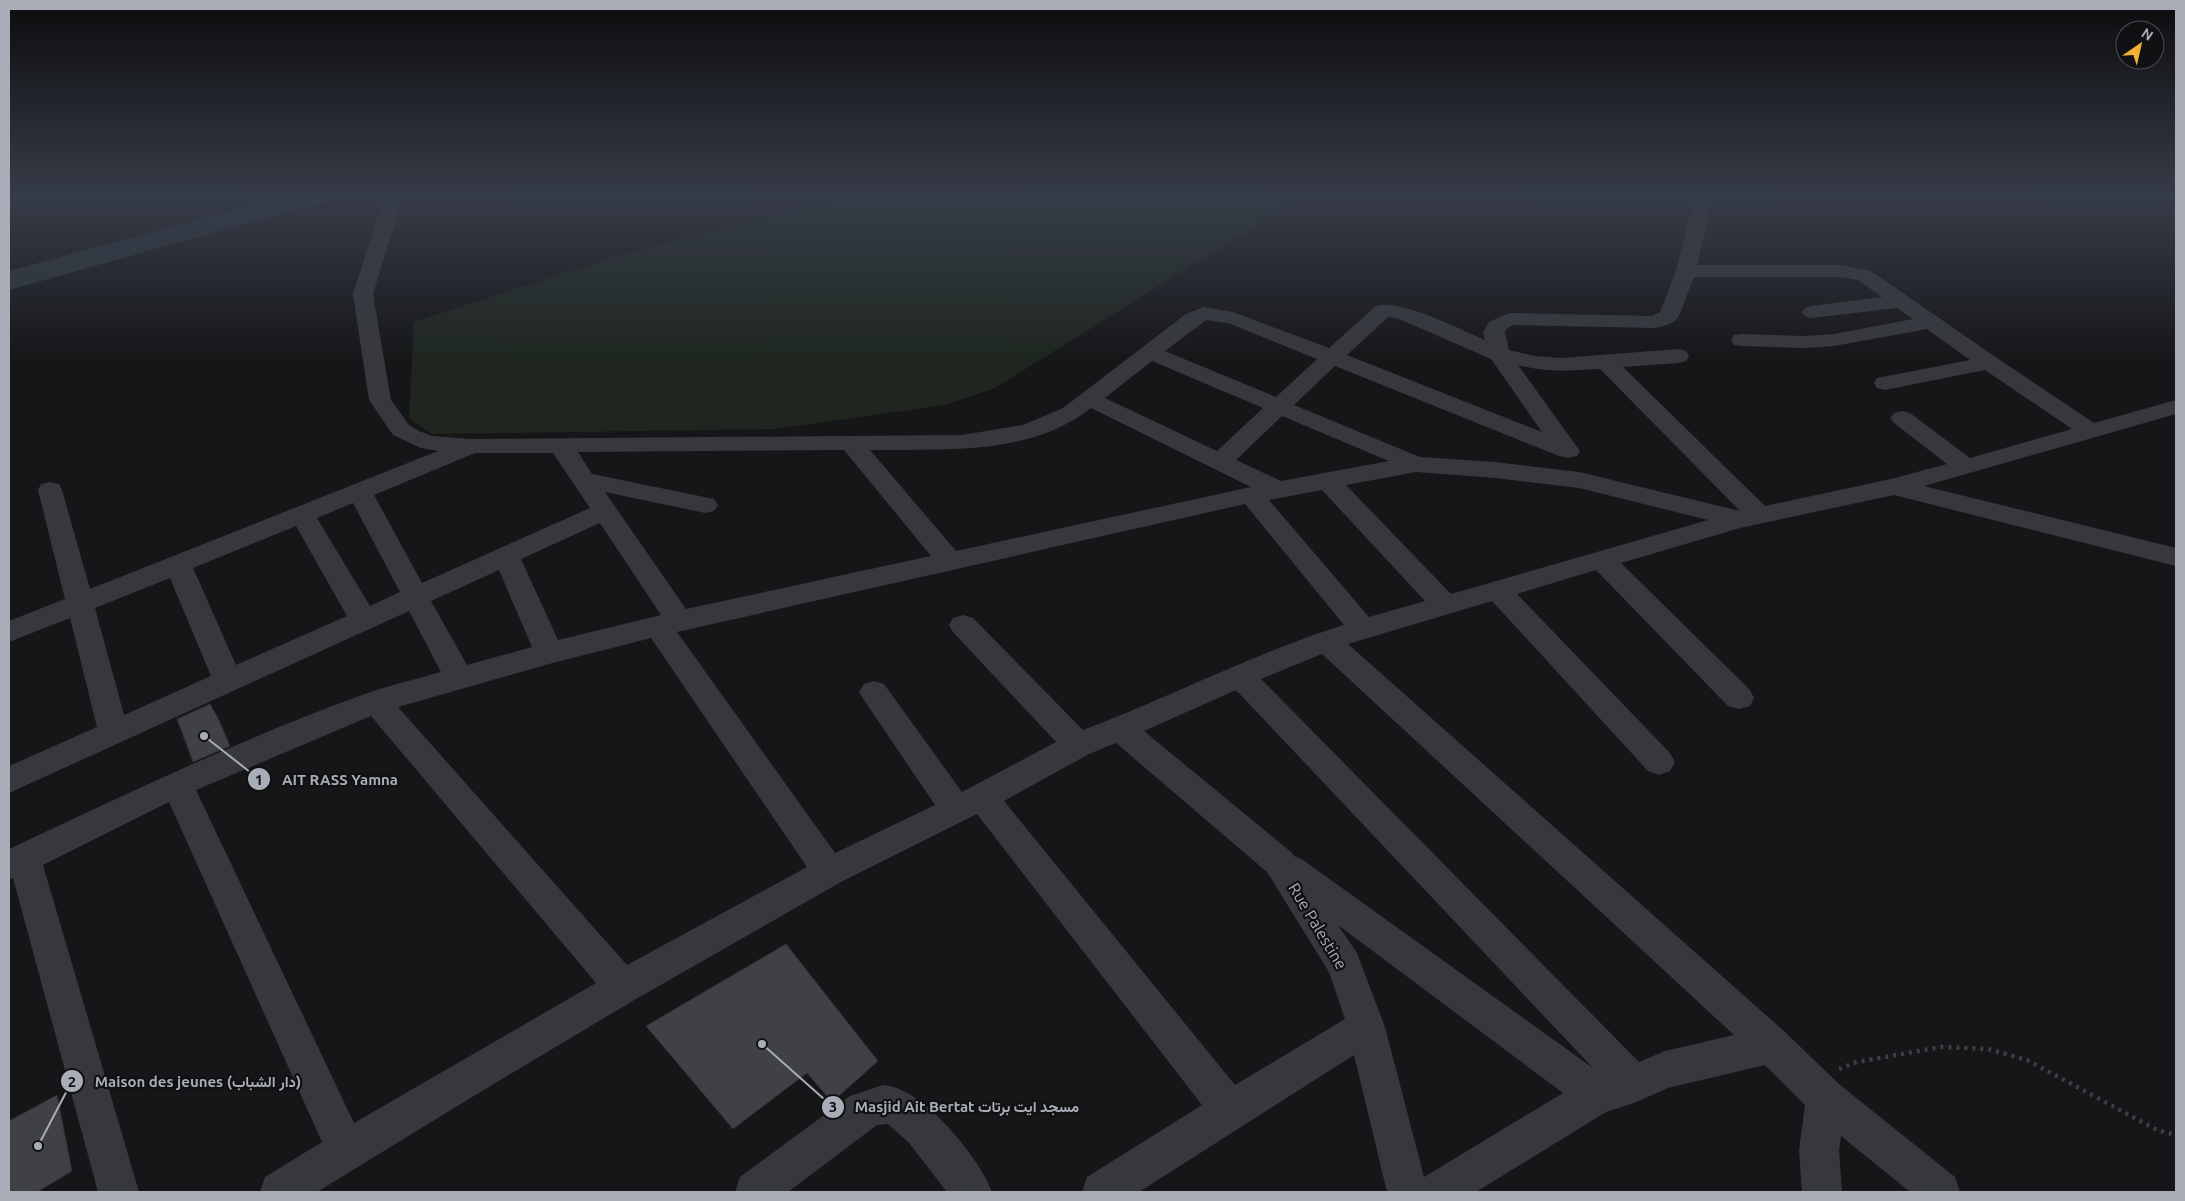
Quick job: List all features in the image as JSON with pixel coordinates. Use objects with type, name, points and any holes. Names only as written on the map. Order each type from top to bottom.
[{"type":"street","points":[[376,251],[363,294],[380,400],[400,430],[429,443],[470,446],[561,446],[962,442],[1029,432],[1054,423],[1090,399],[1192,318],[1204,313],[1233,318],[1567,450]]},
{"type":"street","points":[[1579,480],[1567,450],[1499,354],[1494,333],[1496,326],[1509,319],[1655,322],[1663,319],[1669,316],[1686,271],[1691,251]]},
{"type":"street","points":[[1686,271],[1850,272],[1864,275],[1989,363],[2091,431]]},
{"type":"street","points":[[1812,312],[1902,301]]},
{"type":"street","points":[[1220,462],[1383,310],[1402,313],[1499,354],[1518,359],[1560,365],[1678,356]]},
{"type":"street","points":[[1742,340],[1806,342],[1834,340],[1933,322]]},
{"type":"street","points":[[1149,352],[1416,464]]},
{"type":"street","points":[[1606,362],[1749,517]]},
{"type":"street","points":[[1885,383],[1989,363]]},
{"type":"street","points":[[1090,399],[1278,490]]},
{"type":"street","points":[[280,1192],[346,1150],[623,987],[829,872],[969,803],[1078,744],[1120,729],[1240,676],[1363,629],[1749,517],[1893,486],[2176,407]]},
{"type":"street","points":[[1902,418],[1966,466]]},
{"type":"street","points":[[850,442],[951,562]]},
{"type":"street","points":[[9,632],[470,446]]},
{"type":"street","points":[[561,446],[605,511],[668,624],[829,872]]},
{"type":"street","points":[[118,1192],[16,861],[177,784],[290,735],[376,702],[550,653],[668,624],[1251,495],[1416,464],[1495,470],[1579,480],[1749,517]]},
{"type":"street","points":[[584,480],[705,505]]},
{"type":"street","points":[[1327,480],[1446,606]]},
{"type":"street","points":[[1893,486],[2176,557]]},
{"type":"street","points":[[50,490],[114,732]]},
{"type":"street","points":[[359,491],[459,678]]},
{"type":"street","points":[[1251,495],[1363,629]]},
{"type":"street","points":[[9,780],[605,511]]},
{"type":"street","points":[[302,514],[364,620]]},
{"type":"street","points":[[506,555],[550,653]]},
{"type":"street","points":[[1602,560],[1739,698]]},
{"type":"street","points":[[178,564],[228,681]]},
{"type":"street","points":[[1497,590],[1659,762]]},
{"type":"street","points":[[963,625],[1078,744]]},
{"type":"street","points":[[1326,642],[1772,1045],[1816,1089],[1940,1192]]},
{"type":"street","points":[[1240,676],[1634,1084]]},
{"type":"street","points":[[874,692],[1230,1110]]},
{"type":"street","points":[[376,702],[623,987]]},
{"type":"street","name":"Rue Palestine","points":[[1120,729],[1279,862],[1344,965],[1366,1027],[1407,1192]]},
{"type":"street","points":[[177,784],[346,1150]]},
{"type":"street","points":[[1279,862],[1597,1095]]},
{"type":"street","points":[[1102,1192],[1230,1110],[1366,1027]]},
{"type":"street","points":[[1438,1192],[1597,1095],[1634,1084],[1664,1070],[1772,1045]]},
{"type":"street","points":[[1816,1089],[1822,1192]]},
{"type":"street","points":[[756,1192],[864,1110],[875,1104],[891,1105],[906,1113],[922,1127],[972,1192]]},
{"type":"path","points":[[1816,1089],[1858,1062],[1941,1047],[1988,1049],[2027,1060],[2157,1130],[2176,1134]]},
{"type":"shaded area","points":[[638,251],[1215,251],[995,388],[945,405],[776,429],[432,434],[409,418],[414,322]]},
{"type":"building","points":[[210,704],[230,746],[193,762],[177,719]]},
{"type":"building","points":[[786,944],[878,1061],[832,1102],[807,1073],[733,1129],[646,1026]]},
{"type":"building","points":[[57,1095],[72,1171],[37,1192],[9,1192],[9,1121]]},
{"type":"waterway","points":[[9,281],[116,251]]},
{"type":"place","name":"AIT RASS Yamna","points":[[204,736]]},
{"type":"place","name":"Masjid Ait Bertat مسجد ايت برتات","points":[[762,1044]]},
{"type":"place","name":"Maison des jeunes (دار الشباب)","points":[[38,1146]]}]
